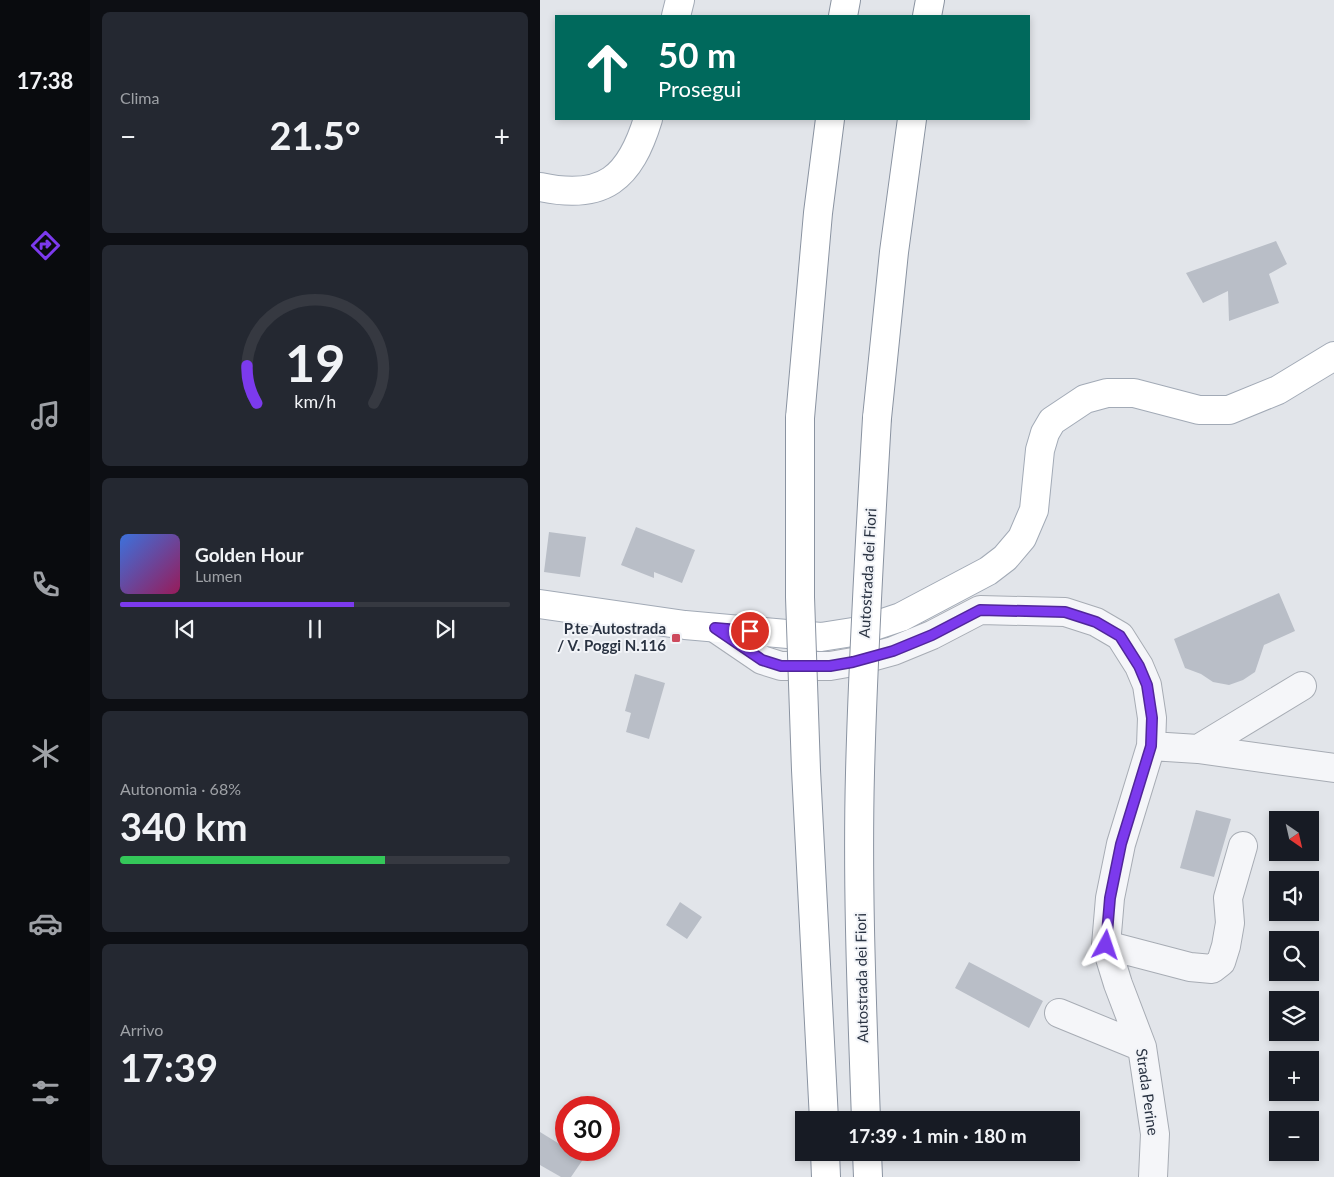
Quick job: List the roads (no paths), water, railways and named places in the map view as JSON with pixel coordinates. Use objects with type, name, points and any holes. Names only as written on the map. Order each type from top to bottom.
[{"type":"main road","points":[[676,15],[680,0]]},
{"type":"main road","points":[[843,15],[846,0]]},
{"type":"main road","points":[[927,15],[930,0]]},
{"type":"main road","points":[[540,187],[582,190],[608,184],[628,166],[640,145],[648,120]]},
{"type":"main road","points":[[824,1111],[806,770],[800,597],[800,418],[818,213],[830,120]]},
{"type":"main road","name":"Autostrada dei Fiori","points":[[866,1111],[860,950],[860,774],[866,593],[877,418],[894,252],[912,120]]},
{"type":"main road","points":[[540,604],[685,625],[821,637],[859,630],[901,617],[988,571],[1005,558],[1022,538],[1034,510],[1040,450],[1045,433],[1052,421],[1085,399],[1107,393],[1134,393],[1199,410],[1229,410],[1278,390],[1334,356]]},
{"type":"main road","points":[[825,1161],[826,1177]]},
{"type":"main road","points":[[868,1161],[868,1177]]},
{"type":"street","name":"Strada Perine","points":[[715,628],[762,660],[781,666],[816,666],[853,662],[893,651],[932,635],[980,610],[1065,612],[1096,622],[1120,636],[1139,666],[1147,685],[1152,718],[1151,746],[1121,844],[1110,898],[1106,945],[1118,984],[1142,1047],[1155,1134],[1152,1177]]},
{"type":"street","points":[[1198,749],[1302,686]]},
{"type":"street","points":[[1151,746],[1198,749],[1334,768]]},
{"type":"street","points":[[1106,945],[1190,967],[1212,969],[1221,962],[1226,946],[1230,923],[1228,898],[1243,846]]},
{"type":"street","points":[[1059,1013],[1142,1047]]},
{"type":"place","name":"P.te Autostrada / V. Poggi N.116","points":[[676,638]]}]
